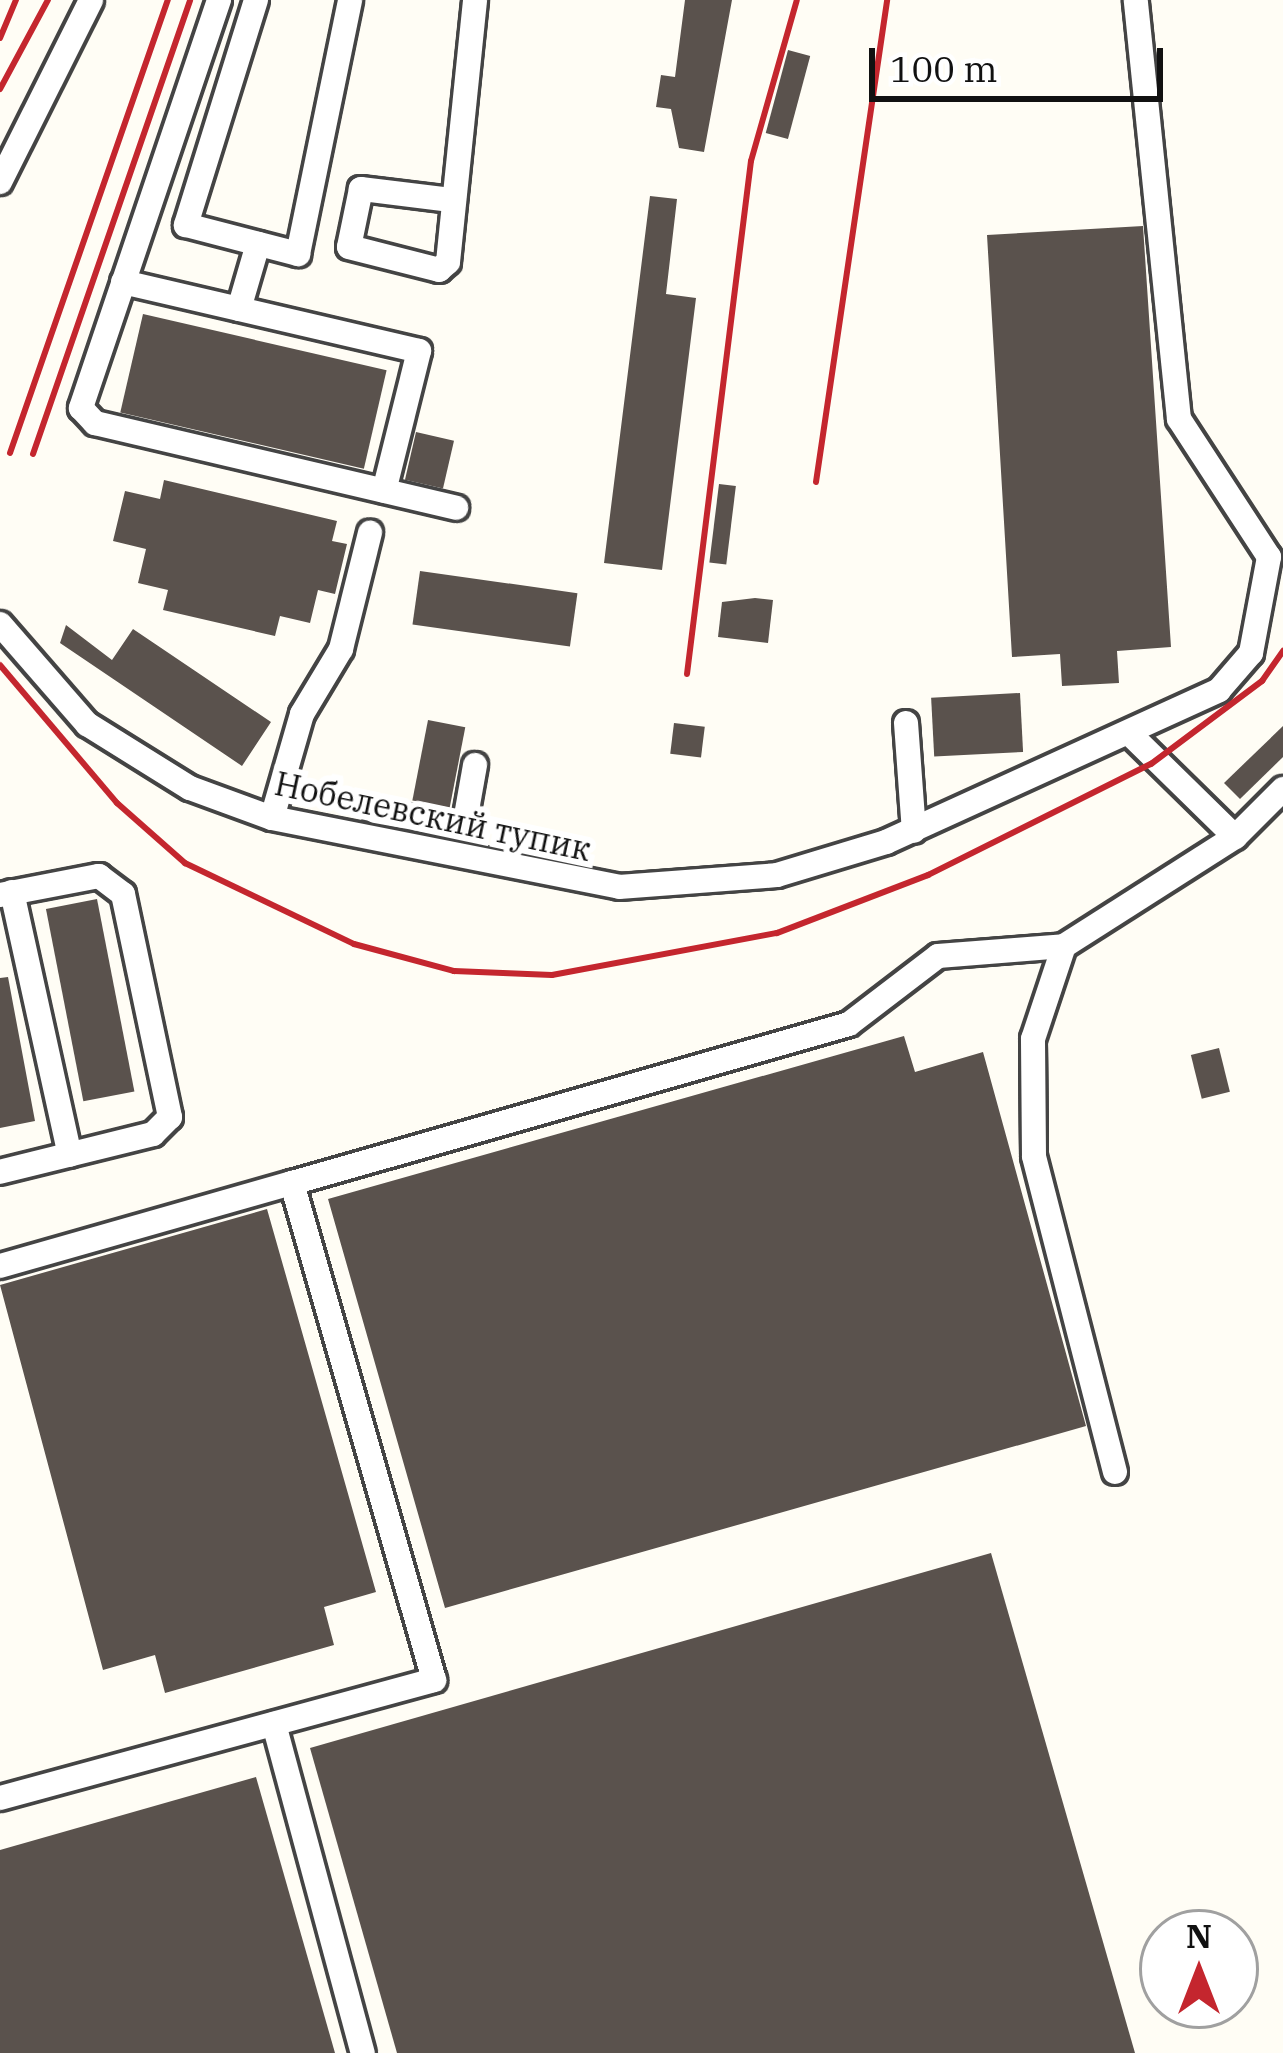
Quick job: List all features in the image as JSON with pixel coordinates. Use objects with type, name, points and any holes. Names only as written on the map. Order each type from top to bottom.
[{"type":"street","points":[[0,182],[91,0]]},
{"type":"street","points":[[219,0],[82,397],[86,416],[456,508]]},
{"type":"street","points":[[256,0],[187,225],[298,254],[350,0]]},
{"type":"street","points":[[451,200],[361,189],[350,247],[439,270],[451,200],[475,0]]},
{"type":"street","name":"Нобелевский тупик","points":[[0,624],[86,724],[190,788],[272,818],[370,839],[681,890],[777,875],[914,831],[1132,736],[1239,673],[1271,580],[1223,475],[1179,419],[1136,0]]},
{"type":"street","points":[[239,309],[258,244]]},
{"type":"street","points":[[123,282],[419,351],[384,491]]},
{"type":"street","points":[[272,818],[302,714],[341,649],[370,533]]},
{"type":"street","points":[[905,723],[914,831]]},
{"type":"street","points":[[1132,736],[1235,836]]},
{"type":"street","points":[[375,811],[464,827],[475,765]]},
{"type":"street","points":[[370,839],[380,783]]},
{"type":"street","points":[[0,1266],[849,1024],[938,956],[1064,946],[1235,836],[1283,789]]},
{"type":"street","points":[[0,1172],[70,1155],[153,1134],[170,1117],[123,894],[98,876],[6,894],[46,994],[70,1155]]},
{"type":"street","points":[[1064,946],[1026,1091],[1115,1472]]},
{"type":"street","points":[[0,1798],[434,1680],[292,1183]]},
{"type":"street","points":[[274,1724],[364,2053]]},
{"type":"building","points":[[685,0],[732,0],[704,152],[679,148],[671,109],[656,107],[661,75],[675,77]]},
{"type":"building","points":[[788,50],[810,56],[788,139],[766,133]]},
{"type":"building","points":[[650,196],[677,199],[666,294],[696,298],[662,570],[604,563]]},
{"type":"building","points":[[1143,226],[1171,647],[1117,651],[1119,683],[1062,686],[1060,654],[1012,657],[987,235]]},
{"type":"building","points":[[143,314],[387,370],[364,469],[120,412]]},
{"type":"building","points":[[416,432],[454,441],[443,489],[405,480]]},
{"type":"building","points":[[164,480],[337,521],[332,541],[347,544],[335,594],[318,590],[310,623],[280,616],[275,636],[163,610],[168,590],[138,583],[146,549],[113,541],[125,491],[160,499]]},
{"type":"building","points":[[719,484],[736,486],[726,564],[709,562]]},
{"type":"building","points":[[420,571],[577,593],[570,647],[412,624]]},
{"type":"building","points":[[773,600],[768,643],[718,637],[722,602]]},
{"type":"building","points":[[66,625],[112,660],[133,629],[271,722],[242,766],[60,643]]},
{"type":"building","points":[[1020,693],[1023,752],[934,757],[931,698]]},
{"type":"building","points":[[428,720],[465,727],[450,808],[412,800]]},
{"type":"building","points":[[674,723],[705,727],[701,758],[670,754]]},
{"type":"building","points":[[1283,726],[1283,757],[1240,799],[1224,783]]},
{"type":"building","points":[[97,899],[134,1091],[83,1101],[46,909]]},
{"type":"building","points":[[8,977],[35,1121],[0,1128],[0,978]]},
{"type":"building","points":[[904,1036],[915,1072],[983,1052],[1086,1426],[445,1608],[328,1199]]},
{"type":"building","points":[[1219,1048],[1230,1092],[1202,1099],[1191,1055]]},
{"type":"building","points":[[267,1209],[376,1592],[324,1607],[334,1645],[165,1693],[155,1655],[103,1670],[0,1285]]},
{"type":"building","points":[[991,1553],[1135,2053],[397,2053],[310,1748]]},
{"type":"building","points":[[256,1777],[335,2053],[0,2053],[0,1850]]},
{"type":"railway","points":[[0,38],[16,0]]},
{"type":"railway","points":[[0,89],[48,0]]},
{"type":"railway","points":[[10,453],[168,0]]},
{"type":"railway","points":[[33,454],[190,0]]},
{"type":"railway","points":[[687,674],[751,161],[797,0]]},
{"type":"railway","points":[[816,482],[887,0]]},
{"type":"railway","points":[[0,665],[117,803],[185,863],[354,944],[454,971],[552,975],[777,933],[928,875],[1151,764],[1262,681],[1283,651]]}]
